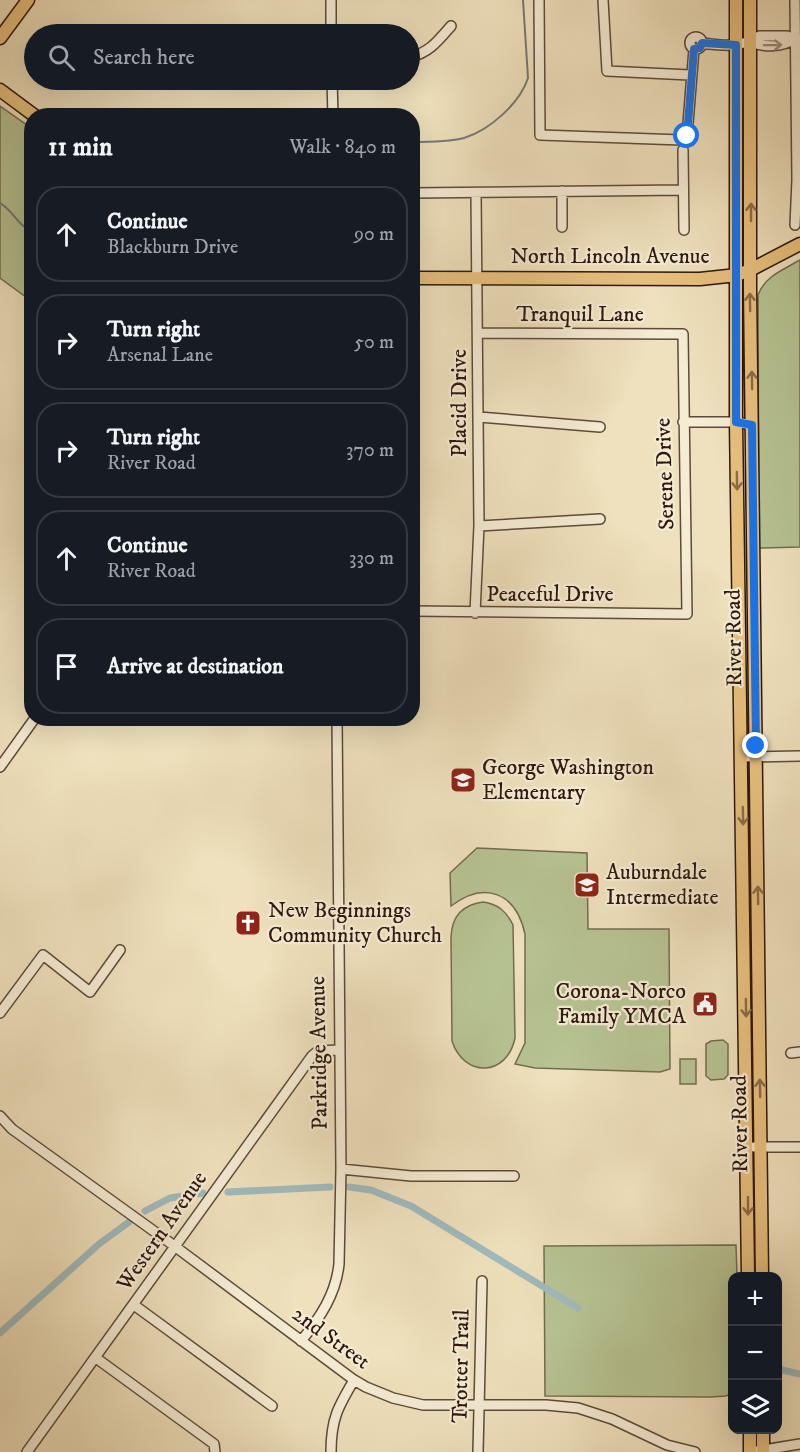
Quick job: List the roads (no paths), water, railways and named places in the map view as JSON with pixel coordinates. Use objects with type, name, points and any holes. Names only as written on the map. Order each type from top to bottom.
[{"type":"main road","points":[[0,38],[28,0]]},
{"type":"main road","name":"River Road","points":[[736,0],[736,422],[748,1272]]},
{"type":"main road","name":"River Road","points":[[750,0],[750,270],[762,1272]]},
{"type":"main road","points":[[0,90],[24,108]]},
{"type":"main road","name":"North Lincoln Avenue","points":[[420,278],[700,279],[736,275],[800,244]]},
{"type":"main road","points":[[751,1434],[757,1452]]},
{"type":"main road","points":[[757,1452],[762,1434]]},
{"type":"street","points":[[331,0],[331,24]]},
{"type":"street","points":[[539,0],[540,135],[681,140],[687,136],[690,75],[694,49],[700,48],[702,43],[736,45],[749,42],[760,45],[787,45],[798,38]]},
{"type":"street","points":[[603,0],[607,71],[690,75]]},
{"type":"street","points":[[795,0],[798,38],[798,180],[795,225]]},
{"type":"street","points":[[420,55],[432,48],[451,26]]},
{"type":"street","points":[[332,90],[333,108]]},
{"type":"street","points":[[683,150],[684,231]]},
{"type":"street","points":[[420,193],[682,190]]},
{"type":"street","points":[[562,191],[562,227]]},
{"type":"street","name":"Placid Drive","points":[[475,613],[479,526],[476,193]]},
{"type":"street","name":"Tranquil Lane","points":[[478,333],[683,334]]},
{"type":"street","name":"Serene Drive","points":[[683,334],[687,614]]},
{"type":"street","points":[[479,417],[600,427]]},
{"type":"street","points":[[683,422],[736,422],[752,425]]},
{"type":"street","points":[[479,526],[600,519]]},
{"type":"street","name":"Peaceful Drive","points":[[420,611],[687,614]]},
{"type":"street","points":[[0,767],[29,726]]},
{"type":"street","name":"Parkridge Avenue","points":[[301,1341],[330,1301],[338,1276],[340,1170],[337,726]]},
{"type":"street","points":[[742,757],[800,756]]},
{"type":"street","points":[[0,1013],[42,956],[90,992],[120,950]]},
{"type":"street","name":"Western Avenue","points":[[27,1452],[312,1056],[318,1052],[339,1050]]},
{"type":"street","points":[[0,1132],[3,1120]]},
{"type":"street","name":"2nd Street","points":[[3,1120],[354,1380],[380,1393],[406,1403],[423,1405],[546,1404],[578,1408],[612,1419],[667,1445],[695,1452]]},
{"type":"street","points":[[747,1147],[800,1147]]},
{"type":"street","points":[[340,1170],[411,1176],[514,1176]]},
{"type":"street","name":"Trotter Trail","points":[[478,1452],[482,1281]]},
{"type":"street","points":[[134,1305],[272,1406]]},
{"type":"street","points":[[96,1358],[214,1444],[215,1452]]},
{"type":"street","points":[[331,1452],[335,1412],[354,1380]]},
{"type":"street","points":[[757,1452],[800,1444]]},
{"type":"waterway","points":[[420,142],[452,140],[474,134],[494,122],[518,97],[528,78],[523,0]]},
{"type":"waterway","points":[[0,203],[24,226]]},
{"type":"waterway","points":[[228,1192],[330,1187]]},
{"type":"waterway","points":[[349,1187],[371,1190],[411,1206],[578,1308]]},
{"type":"waterway","points":[[145,1211],[170,1198],[203,1193]]},
{"type":"waterway","points":[[0,1333],[99,1244],[129,1222]]},
{"type":"waterway","points":[[782,1370],[800,1374]]},
{"type":"place","name":"George Washington Elementary","points":[[463,780]]},
{"type":"place","name":"Auburndale Intermediate","points":[[587,885]]},
{"type":"place","name":"New Beginnings Community Church","points":[[248,923]]},
{"type":"place","name":"Corona-Norco Family YMCA","points":[[705,1004]]}]
